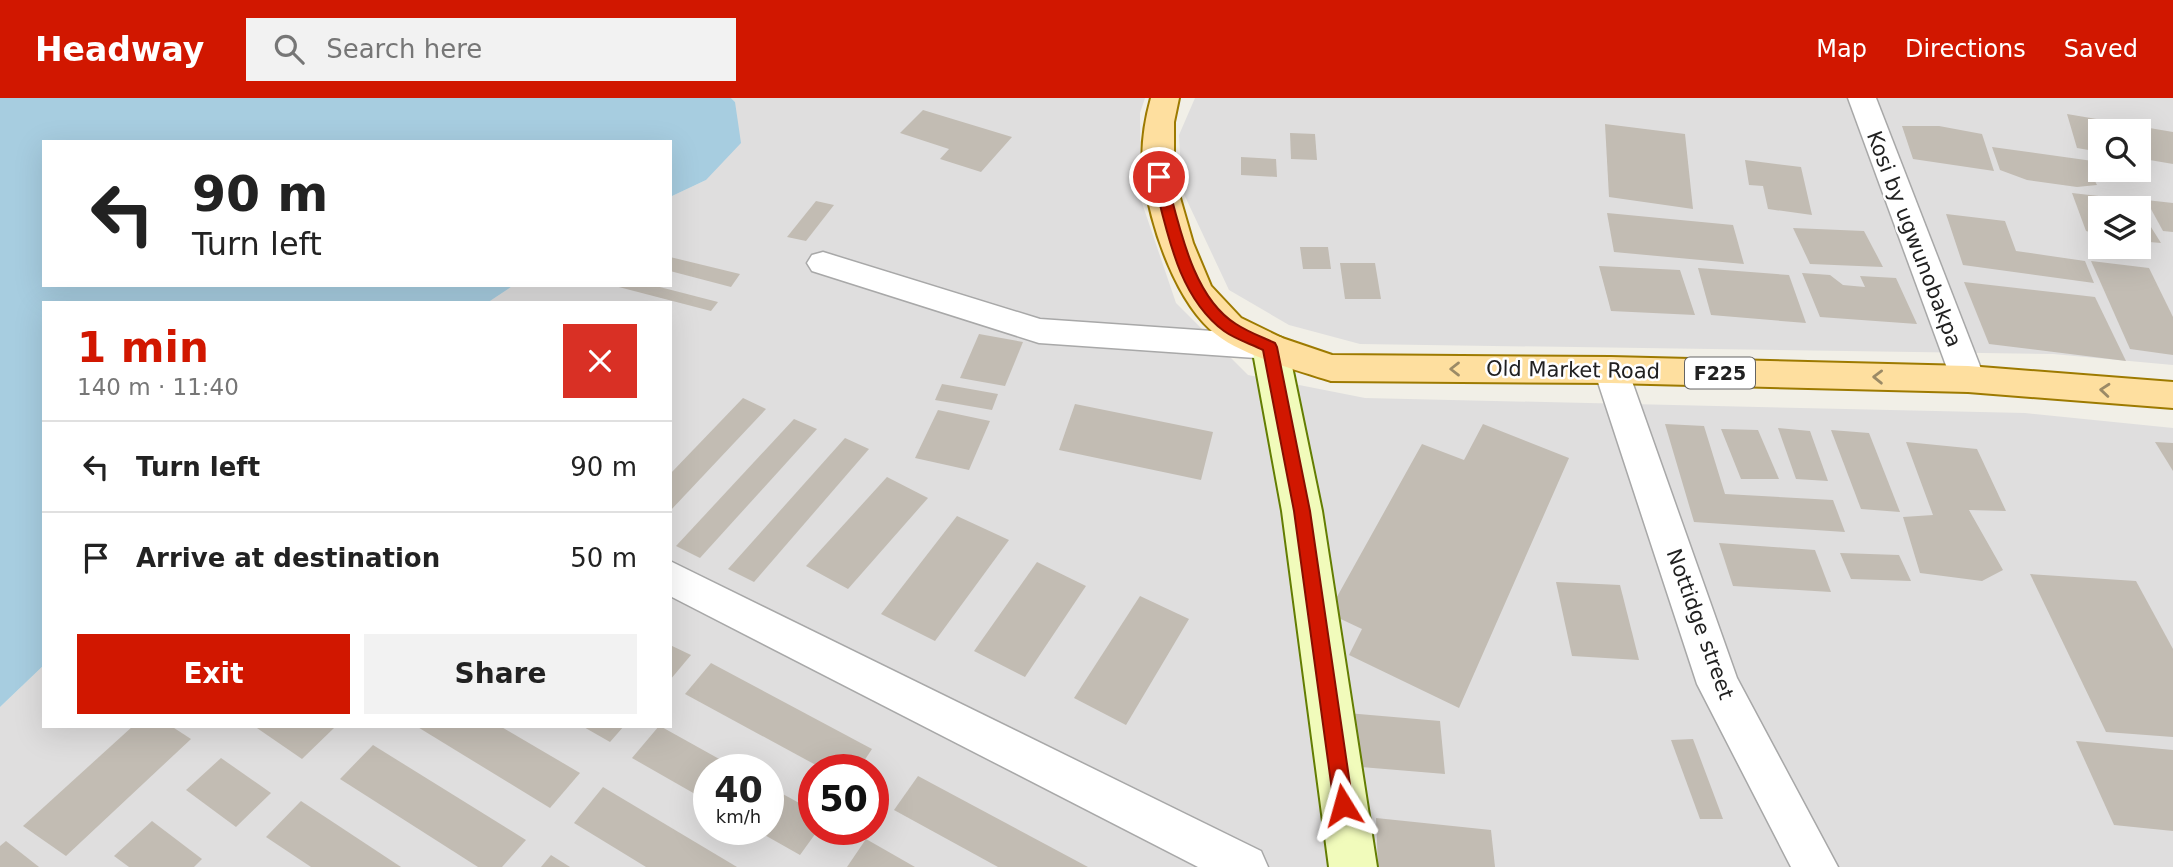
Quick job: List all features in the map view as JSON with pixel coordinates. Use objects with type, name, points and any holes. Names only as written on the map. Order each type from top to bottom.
[{"type":"main road","name":"F225","points":[[1165,98],[1159,122],[1159,177],[1177,243],[1196,291],[1229,327],[1270,347]]},
{"type":"main road","name":"Old Market Road","points":[[1270,347],[1331,368],[1611,370],[1968,379],[2173,395]]},
{"type":"main road","points":[[1270,347],[1302,511],[1353,867]]},
{"type":"street","name":"Kosi by ugwunobakpa","points":[[1862,98],[1968,379]]},
{"type":"street","points":[[824,263],[1039,331],[1270,347]]},
{"type":"street","name":"Nottidge street","points":[[1611,370],[1718,684],[1815,867]]},
{"type":"street","points":[[672,579],[1223,862]]},
{"type":"shaded area","points":[[731,98],[1145,98],[1140,113],[1141,200],[1176,303],[1248,375],[1365,398],[2025,413],[2173,428],[2173,867],[0,867],[0,707],[42,667],[42,728],[672,728],[672,301],[490,301],[511,287],[672,287],[672,196],[706,180],[735,102]]},
{"type":"shaded area","points":[[1195,98],[2173,98],[2173,365],[2053,354],[1360,344],[1289,325],[1229,290],[1182,190],[1179,135]]},
{"type":"water","points":[[0,98],[731,98],[735,102],[741,143],[706,180],[672,196],[672,140],[42,140],[42,287],[511,287],[490,301],[42,301],[42,667],[0,707]]},
{"type":"building","points":[[923,110],[1012,137],[981,172],[940,159],[949,149],[900,133]]},
{"type":"building","points":[[2067,114],[2096,119],[2088,119],[2088,150],[2077,148]]},
{"type":"building","points":[[1605,124],[1685,134],[1693,209],[1609,197]]},
{"type":"building","points":[[1902,126],[1939,126],[1982,134],[1994,171],[1913,159]]},
{"type":"building","points":[[2151,128],[2173,132],[2173,164],[2151,160]]},
{"type":"building","points":[[1290,133],[1315,134],[1317,160],[1291,159]]},
{"type":"building","points":[[1992,147],[2088,160],[2088,182],[2096,182],[2097,185],[2077,187],[2027,180],[2000,170]]},
{"type":"building","points":[[1241,157],[1276,159],[1277,177],[1241,175]]},
{"type":"building","points":[[1745,160],[1801,167],[1812,215],[1768,209],[1763,186],[1749,185]]},
{"type":"building","points":[[2072,193],[2099,196],[2088,196],[2086,231]]},
{"type":"building","points":[[816,201],[834,205],[806,241],[787,237]]},
{"type":"building","points":[[2151,201],[2173,203],[2173,232],[2163,231],[2151,209]]},
{"type":"building","points":[[1607,213],[1733,225],[1744,264],[1614,252]]},
{"type":"building","points":[[1946,214],[2005,221],[2016,251],[2085,261],[2094,283],[1963,265]]},
{"type":"building","points":[[2151,227],[2161,243],[2151,242]]},
{"type":"building","points":[[1793,228],[1864,231],[1883,267],[1810,264]]},
{"type":"building","points":[[1300,247],[1328,247],[1331,269],[1303,269]]},
{"type":"building","points":[[672,257],[740,274],[731,287],[672,272]]},
{"type":"building","points":[[2091,261],[2149,268],[2173,317],[2173,355],[2130,349]]},
{"type":"building","points":[[1340,263],[1375,263],[1381,299],[1345,299]]},
{"type":"building","points":[[1599,266],[1680,270],[1695,315],[1611,311]]},
{"type":"building","points":[[1698,268],[1789,275],[1806,323],[1711,315]]},
{"type":"building","points":[[1802,273],[1830,275],[1843,285],[1865,287],[1860,276],[1896,278],[1917,324],[1820,317]]},
{"type":"building","points":[[1964,282],[2095,297],[2126,361],[1989,344]]},
{"type":"building","points":[[619,287],[660,287],[718,302],[711,311]]},
{"type":"building","points":[[979,334],[1023,342],[1005,386],[960,378]]},
{"type":"building","points":[[942,384],[998,394],[992,410],[935,400]]},
{"type":"building","points":[[743,398],[766,409],[672,509],[672,472]]},
{"type":"building","points":[[1075,404],[1213,432],[1201,480],[1059,450]]},
{"type":"building","points":[[938,410],[990,421],[969,470],[915,458]]},
{"type":"building","points":[[794,419],[817,429],[700,558],[676,546]]},
{"type":"building","points":[[1483,424],[1569,458],[1459,708],[1349,655],[1362,629],[1328,613],[1422,444],[1464,460]]},
{"type":"building","points":[[1665,424],[1704,426],[1725,494],[1833,500],[1845,532],[1694,522]]},
{"type":"building","points":[[1778,428],[1810,431],[1828,481],[1796,479]]},
{"type":"building","points":[[1721,429],[1758,430],[1779,479],[1741,479]]},
{"type":"building","points":[[1831,430],[1869,433],[1900,512],[1861,509]]},
{"type":"building","points":[[845,438],[869,449],[754,582],[728,569]]},
{"type":"building","points":[[1906,442],[1977,449],[2006,511],[1969,510],[2003,570],[1982,581],[1920,573],[1903,517],[1933,515]]},
{"type":"building","points":[[2155,442],[2173,443],[2173,471]]},
{"type":"building","points":[[887,477],[928,498],[848,589],[806,566]]},
{"type":"building","points":[[957,516],[1009,540],[935,641],[881,614]]},
{"type":"building","points":[[1719,543],[1815,550],[1831,592],[1733,586]]},
{"type":"building","points":[[1840,553],[1899,555],[1911,581],[1851,579]]},
{"type":"building","points":[[1037,562],[1086,586],[1025,677],[974,651]]},
{"type":"building","points":[[2030,574],[2136,581],[2173,649],[2173,737],[2106,732]]},
{"type":"building","points":[[1556,582],[1620,585],[1639,660],[1572,656]]},
{"type":"building","points":[[1140,596],[1189,619],[1126,725],[1074,698]]},
{"type":"building","points":[[672,646],[691,655],[672,678]]},
{"type":"building","points":[[711,663],[872,749],[869,754],[798,755],[685,694]]},
{"type":"building","points":[[1347,713],[1440,721],[1445,774],[1349,766]]},
{"type":"building","points":[[131,728],[174,728],[191,739],[66,856],[23,826]]},
{"type":"building","points":[[257,728],[334,728],[302,759]]},
{"type":"building","points":[[419,728],[503,728],[580,773],[550,808]]},
{"type":"building","points":[[586,728],[622,728],[610,742]]},
{"type":"building","points":[[657,728],[663,728],[710,754],[693,754],[693,793],[632,758]]},
{"type":"building","points":[[1693,739],[1723,819],[1700,819],[1671,740]]},
{"type":"building","points":[[2076,741],[2173,750],[2173,831],[2114,825]]},
{"type":"building","points":[[373,745],[526,840],[502,867],[478,867],[340,779]]},
{"type":"building","points":[[221,758],[271,793],[236,827],[186,790]]},
{"type":"building","points":[[918,776],[1088,867],[998,867],[894,810]]},
{"type":"building","points":[[603,787],[693,841],[693,845],[700,845],[737,867],[646,867],[574,823]]},
{"type":"building","points":[[784,795],[798,802],[798,845],[807,845],[800,855],[782,845]]},
{"type":"building","points":[[301,801],[401,867],[311,867],[266,837]]},
{"type":"building","points":[[1376,818],[1491,830],[1495,867],[1378,867]]},
{"type":"building","points":[[152,821],[202,859],[194,867],[129,867],[114,856]]},
{"type":"building","points":[[6,841],[39,867],[0,867],[0,846]]},
{"type":"building","points":[[862,845],[876,845],[915,867],[847,867]]},
{"type":"building","points":[[551,855],[570,867],[541,867]]},
{"type":"route","points":[[1159,177],[1177,243],[1196,291],[1229,327],[1270,347],[1302,511],[1343,805]]}]
